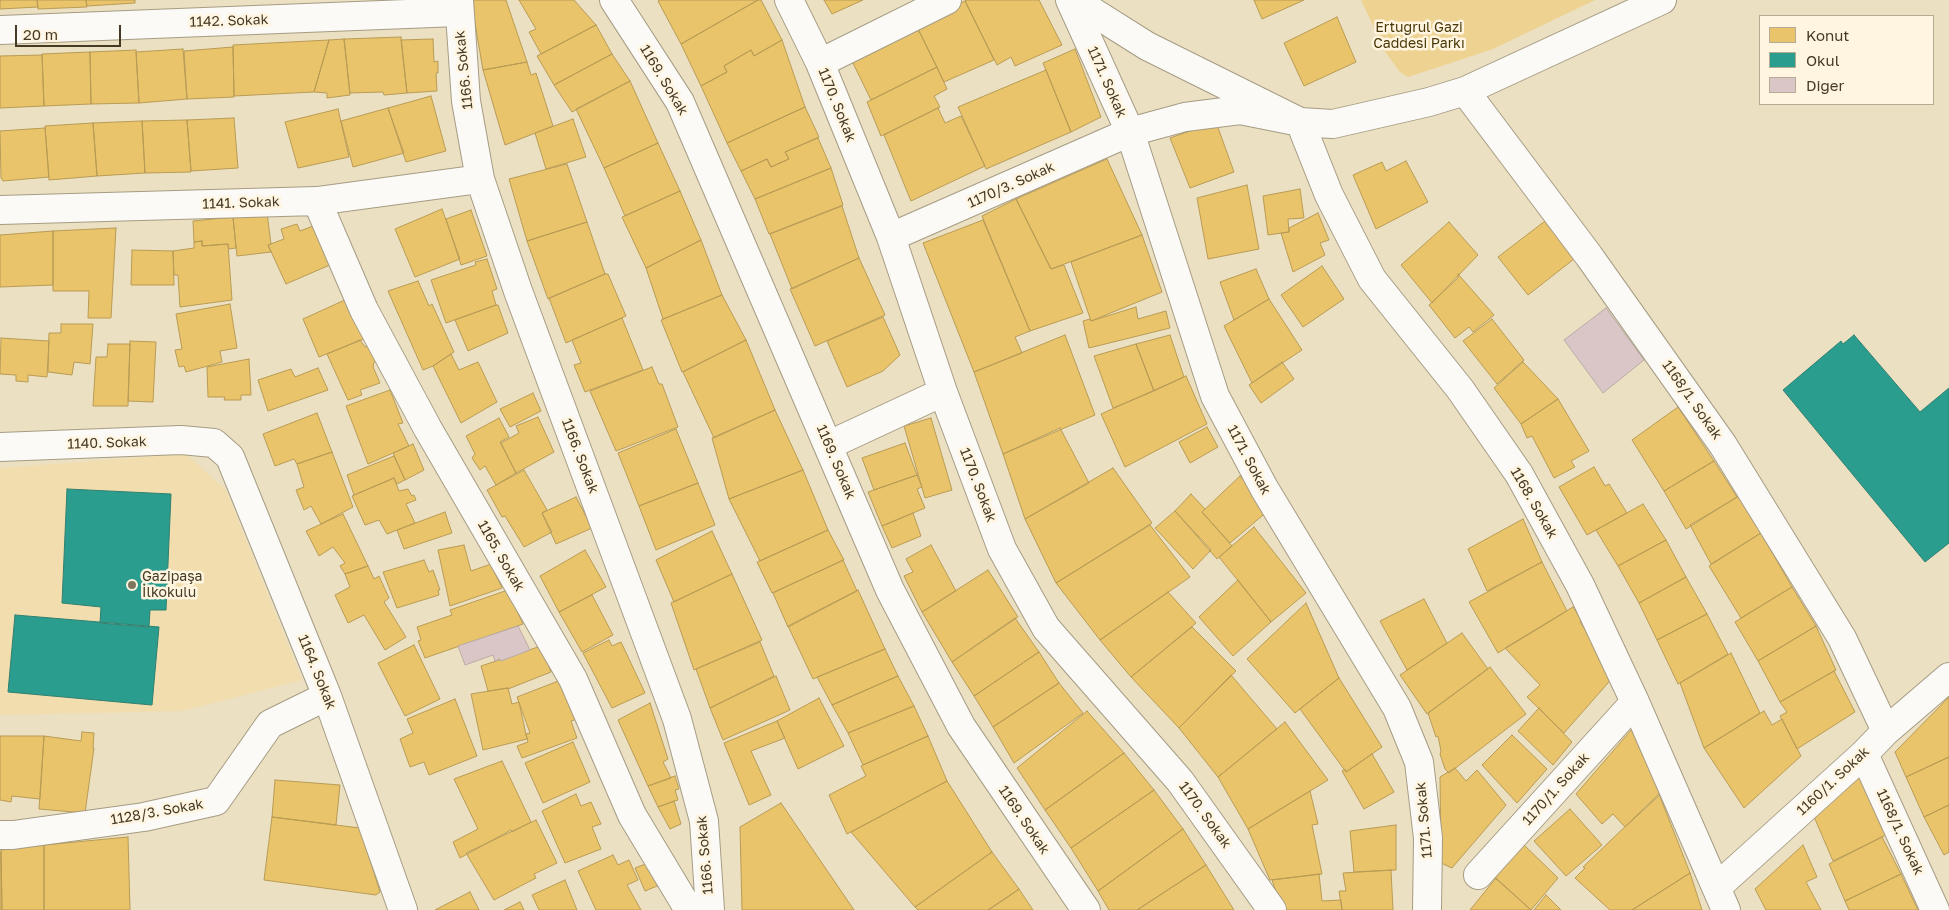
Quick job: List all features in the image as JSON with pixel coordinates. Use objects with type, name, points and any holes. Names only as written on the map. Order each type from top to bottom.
[{"type":"street","name":"1169. Sokak","points":[[614,0],[680,102],[890,590],[961,726],[1086,910]]},
{"type":"street","name":"1170. Sokak","points":[[789,0],[820,63],[891,237],[943,392],[1002,549],[1046,628],[1180,781],[1272,910]]},
{"type":"street","points":[[820,63],[947,0]]},
{"type":"street","name":"1171. Sokak","points":[[1070,0],[1130,132],[1215,396],[1264,488],[1397,708],[1419,762],[1428,838],[1427,910]]},
{"type":"street","points":[[1074,0],[1147,46],[1300,122]]},
{"type":"street","name":"1170/3. Sokak","points":[[891,237],[1130,132],[1185,117],[1240,110],[1300,122],[1333,124],[1429,102],[1465,91],[1662,0]]},
{"type":"street","name":"1142. Sokak","points":[[0,30],[458,6]]},
{"type":"street","name":"1166. Sokak","points":[[458,6],[466,101],[480,179],[518,291],[677,719],[704,821],[710,910]]},
{"type":"street","name":"1168/1. Sokak","points":[[1465,91],[1589,256],[1724,445],[1842,638],[1886,730]]},
{"type":"street","name":"1168. Sokak","points":[[1300,122],[1329,195],[1372,279],[1460,389],[1519,474],[1580,585],[1635,702],[1722,898]]},
{"type":"street","name":"1141. Sokak","points":[[0,210],[317,201],[480,179]]},
{"type":"street","name":"1165. Sokak","points":[[317,201],[364,310],[428,429],[572,679],[632,815],[689,910]]},
{"type":"street","points":[[829,445],[943,392]]},
{"type":"street","name":"1140. Sokak","points":[[0,447],[181,440],[214,443]]},
{"type":"street","name":"1164. Sokak","points":[[214,443],[230,457],[328,696],[403,910]]},
{"type":"street","name":"1160/1. Sokak","points":[[1722,898],[1886,730],[1949,677]]},
{"type":"street","name":"1128/3. Sokak","points":[[0,835],[144,816],[216,801],[270,724],[328,696]]},
{"type":"street","name":"1170/1. Sokak","points":[[1478,875],[1635,702]]},
{"type":"street","name":"1168/1. Sokak","points":[[1864,754],[1935,910]]},
{"type":"shaded area","name":"Gazipaşa İlkokulu","points":[[186,454],[226,490],[302,680],[182,711],[0,715],[0,468]]},
{"type":"green space","name":"Ertuğrul Gazi Caddesi Parkı","points":[[1361,0],[1595,0],[1493,49],[1408,77],[1400,72],[1386,53]]},
{"type":"building: Konut","points":[[0,0],[37,0],[38,7],[0,9]]},
{"type":"building: Konut","points":[[37,0],[86,0],[87,7],[38,9]]},
{"type":"building: Konut","points":[[86,0],[135,0],[135,3],[87,6]]},
{"type":"building: Konut","points":[[471,0],[506,0],[527,62],[483,70]]},
{"type":"building: Konut","points":[[519,0],[574,0],[596,25],[541,54],[529,32],[536,29]]},
{"type":"building: Konut","points":[[758,0],[681,44],[658,1]]},
{"type":"building: Konut","points":[[761,0],[782,40],[754,56],[751,50],[724,66],[727,72],[701,86],[681,44]]},
{"type":"building: Konut","points":[[824,0],[863,0],[832,14]]},
{"type":"building: Konut","points":[[1039,0],[1062,45],[1015,66],[1011,57],[997,65],[965,1]]},
{"type":"building: Konut","points":[[1254,0],[1304,0],[1262,19]]},
{"type":"building: Konut","points":[[965,1],[994,60],[944,82],[916,25]]},
{"type":"building: Konut","points":[[1337,17],[1356,62],[1304,86],[1284,43]]},
{"type":"building: Konut","points":[[596,25],[612,54],[554,85],[537,56]]},
{"type":"building: Konut","points":[[916,25],[937,67],[871,100],[851,59]]},
{"type":"building: Konut","points":[[401,37],[407,93],[384,95],[383,92],[350,93],[344,39]]},
{"type":"building: Konut","points":[[344,39],[350,95],[327,98],[327,93],[314,92],[329,40]]},
{"type":"building: Konut","points":[[433,39],[434,62],[438,61],[438,73],[436,73],[437,91],[407,93],[401,40]]},
{"type":"building: Konut","points":[[329,40],[314,92],[234,96],[233,45]]},
{"type":"building: Konut","points":[[782,40],[805,107],[727,143],[701,86],[727,72],[724,66],[751,50],[754,56]]},
{"type":"building: Konut","points":[[233,47],[234,97],[187,99],[184,51]]},
{"type":"building: Konut","points":[[183,49],[187,99],[139,103],[136,52]]},
{"type":"building: Konut","points":[[1075,49],[1101,117],[1071,132],[1043,63]]},
{"type":"building: Konut","points":[[136,50],[139,103],[91,104],[90,52]]},
{"type":"building: Konut","points":[[90,52],[91,104],[44,106],[42,54]]},
{"type":"building: Konut","points":[[612,54],[630,81],[572,112],[554,85]]},
{"type":"building: Konut","points":[[42,55],[44,106],[0,108],[0,56]]},
{"type":"building: Konut","points":[[527,62],[531,75],[536,73],[553,126],[505,145],[483,70]]},
{"type":"building: Konut","points":[[937,67],[947,89],[934,96],[940,107],[881,136],[867,102]]},
{"type":"building: Konut","points":[[1046,70],[1071,132],[986,169],[958,107]]},
{"type":"building: Konut","points":[[630,81],[658,143],[604,168],[576,109]]},
{"type":"building: Konut","points":[[431,96],[446,151],[406,162],[388,108]]},
{"type":"building: Konut","points":[[805,107],[819,137],[785,152],[789,159],[771,167],[767,159],[741,171],[727,143]]},
{"type":"building: Konut","points":[[388,108],[404,153],[353,167],[341,121]]},
{"type":"building: Konut","points":[[938,108],[945,123],[961,116],[985,166],[911,201],[884,135]]},
{"type":"building: Konut","points":[[338,109],[349,157],[298,168],[285,122]]},
{"type":"building: Konut","points":[[234,118],[238,168],[191,171],[187,120]]},
{"type":"building: Konut","points":[[573,119],[586,157],[546,169],[535,133]]},
{"type":"building: Konut","points":[[187,120],[191,172],[145,173],[142,121]]},
{"type":"building: Konut","points":[[142,121],[145,173],[97,176],[93,123]]},
{"type":"building: Konut","points":[[1216,122],[1234,172],[1190,188],[1170,138]]},
{"type":"building: Konut","points":[[93,123],[97,176],[49,180],[45,126]]},
{"type":"building: Konut","points":[[45,128],[49,177],[3,181],[1,178],[0,131]]},
{"type":"building: Konut","points":[[818,138],[831,168],[755,199],[741,171],[767,159],[771,167],[789,159],[785,152]]},
{"type":"building: Konut","points":[[658,143],[680,191],[625,216],[604,168]]},
{"type":"building: Konut","points":[[1107,159],[1142,235],[1051,269],[1016,199]]},
{"type":"building: Konut","points":[[1406,161],[1428,202],[1376,229],[1353,175],[1382,162],[1386,171]]},
{"type":"building: Konut","points":[[567,164],[587,222],[527,241],[509,179]]},
{"type":"building: Konut","points":[[831,168],[843,205],[769,234],[755,199]]},
{"type":"building: Konut","points":[[1247,185],[1259,249],[1208,259],[1197,198]]},
{"type":"building: Konut","points":[[1300,189],[1304,218],[1288,219],[1289,232],[1268,235],[1263,196]]},
{"type":"building: Konut","points":[[680,191],[701,240],[646,268],[622,217]]},
{"type":"building: Konut","points":[[1016,199],[1051,269],[1064,265],[1083,313],[1030,331],[982,216]]},
{"type":"building: Konut","points":[[842,206],[859,258],[792,289],[770,234]]},
{"type":"building: Konut","points":[[442,209],[460,259],[415,277],[395,229]]},
{"type":"building: Konut","points":[[471,210],[487,256],[461,265],[446,219]]},
{"type":"building: Konut","points":[[267,213],[271,244],[268,245],[271,252],[237,256],[233,217]]},
{"type":"building: Konut","points":[[1318,213],[1329,240],[1320,243],[1325,255],[1293,272],[1281,233],[1289,232],[1289,228]]},
{"type":"building: Konut","points":[[233,217],[236,248],[229,249],[228,244],[202,246],[202,241],[194,242],[193,221]]},
{"type":"building: Konut","points":[[983,220],[1030,331],[1015,337],[1022,353],[974,372],[923,243]]},
{"type":"building: Konut","points":[[1545,221],[1574,259],[1528,295],[1498,257]]},
{"type":"building: Konut","points":[[587,222],[605,274],[548,299],[527,241]]},
{"type":"building: Konut","points":[[1449,222],[1478,255],[1432,303],[1401,265]]},
{"type":"building: Konut","points":[[321,223],[339,261],[286,284],[268,245],[284,239],[281,229],[297,224],[300,231]]},
{"type":"building: Konut","points":[[116,228],[111,318],[88,318],[89,291],[53,291],[53,231]]},
{"type":"building: Konut","points":[[53,231],[53,285],[0,287],[0,235]]},
{"type":"building: Konut","points":[[1142,235],[1162,292],[1091,321],[1071,262]]},
{"type":"building: Konut","points":[[701,240],[722,295],[663,319],[646,268]]},
{"type":"building: Konut","points":[[202,241],[202,246],[228,244],[232,300],[180,307],[178,275],[174,275],[173,251],[194,248],[194,242]]},
{"type":"building: Konut","points":[[132,250],[173,251],[174,285],[131,285]]},
{"type":"building: Konut","points":[[859,258],[885,315],[815,346],[790,289]]},
{"type":"building: Konut","points":[[487,259],[497,289],[492,291],[496,305],[446,323],[431,280],[476,265],[475,262]]},
{"type":"building: Konut","points":[[1322,266],[1344,299],[1303,327],[1281,295]]},
{"type":"building: Konut","points":[[1256,269],[1269,299],[1234,320],[1220,282]]},
{"type":"building: Konut","points":[[608,274],[626,316],[566,343],[549,298]]},
{"type":"building: Konut","points":[[1458,274],[1494,315],[1473,332],[1469,327],[1455,338],[1429,305],[1458,278]]},
{"type":"building: Konut","points":[[418,281],[429,306],[432,304],[454,352],[433,366],[423,370],[388,291]]},
{"type":"building: Konut","points":[[722,295],[746,340],[682,372],[661,320]]},
{"type":"building: Konut","points":[[347,299],[364,339],[319,357],[303,319]]},
{"type":"building: Konut","points":[[1269,299],[1302,350],[1252,383],[1224,326]]},
{"type":"building: Konut","points":[[230,304],[237,348],[220,351],[222,362],[186,372],[184,366],[179,367],[175,350],[182,349],[176,314]]},
{"type":"building: Konut","points":[[498,305],[508,333],[468,351],[455,320]]},
{"type":"building: Konut","points":[[1136,307],[1138,319],[1166,311],[1170,328],[1089,348],[1083,321],[1090,319],[1091,321]]},
{"type":"building: Konut","points":[[883,317],[900,355],[883,371],[847,387],[827,341]]},
{"type":"building: Konut","points":[[622,318],[643,370],[585,392],[574,365],[581,363],[572,340]]},
{"type":"building: Konut","points":[[1492,319],[1524,360],[1497,384],[1463,341]]},
{"type":"building: Konut","points":[[61,324],[93,324],[90,364],[74,362],[72,375],[48,372],[49,333],[61,333]]},
{"type":"building: Konut","points":[[1065,335],[1095,415],[1003,454],[974,372]]},
{"type":"building: Konut","points":[[1170,335],[1184,377],[1154,391],[1136,344]]},
{"type":"building: Konut","points":[[1,338],[49,341],[47,377],[28,375],[28,382],[16,381],[16,375],[0,374]]},
{"type":"building: Konut","points":[[360,340],[365,347],[371,344],[379,360],[374,362],[373,367],[380,383],[360,390],[362,395],[348,400],[327,354]]},
{"type":"building: Konut","points":[[746,340],[775,410],[714,438],[683,372]]},
{"type":"building: Konut","points":[[130,341],[156,342],[153,402],[128,401]]},
{"type":"building: Konut","points":[[108,344],[130,344],[128,406],[93,406],[96,357],[107,357]]},
{"type":"building: Konut","points":[[1136,344],[1154,391],[1113,408],[1094,356]]},
{"type":"building: Konut","points":[[451,354],[459,370],[478,362],[497,402],[461,423],[433,366]]},
{"type":"building: Konut","points":[[249,359],[251,395],[241,395],[241,400],[224,400],[225,397],[208,397],[207,367]]},
{"type":"building: Konut","points":[[1282,362],[1294,379],[1261,403],[1249,385]]},
{"type":"building: Konut","points":[[1523,362],[1558,399],[1521,424],[1494,388]]},
{"type":"building: Konut","points":[[652,367],[659,384],[662,384],[678,427],[616,451],[590,391]]},
{"type":"building: Konut","points":[[318,368],[328,390],[268,411],[258,380],[291,369],[295,377]]},
{"type":"building: Konut","points":[[1186,376],[1207,424],[1125,467],[1101,414]]},
{"type":"building: Konut","points":[[390,390],[403,423],[398,424],[409,446],[368,464],[346,406]]},
{"type":"building: Konut","points":[[533,393],[541,411],[510,427],[500,409]]},
{"type":"building: Konut","points":[[1558,399],[1589,451],[1571,461],[1575,467],[1554,478],[1532,436],[1527,438],[1521,424]]},
{"type":"building: Konut","points":[[1678,407],[1714,461],[1664,491],[1632,440]]},
{"type":"building: Konut","points":[[775,410],[803,470],[729,499],[712,438]]},
{"type":"building: Konut","points":[[317,413],[332,452],[297,464],[294,459],[275,466],[263,434]]},
{"type":"building: Konut","points":[[538,417],[554,452],[516,473],[501,443],[519,433],[516,426]]},
{"type":"building: Konut","points":[[499,418],[509,437],[500,442],[516,473],[496,485],[485,466],[480,470],[472,458],[475,454],[466,436]]},
{"type":"building: Konut","points":[[931,418],[952,490],[925,498],[904,426]]},
{"type":"building: Konut","points":[[1207,427],[1218,447],[1190,463],[1179,442]]},
{"type":"building: Konut","points":[[1060,428],[1089,483],[1025,519],[1003,454]]},
{"type":"building: Konut","points":[[676,429],[698,483],[639,506],[618,453]]},
{"type":"building: Konut","points":[[905,443],[917,475],[874,490],[862,458]]},
{"type":"building: Konut","points":[[413,444],[424,470],[405,480],[393,453]]},
{"type":"building: Konut","points":[[332,452],[353,507],[321,524],[311,506],[304,510],[296,490],[304,487],[297,464]]},
{"type":"building: Konut","points":[[394,456],[405,480],[397,484],[394,478],[354,495],[347,475]]},
{"type":"building: Konut","points":[[1714,461],[1737,497],[1686,529],[1664,491]]},
{"type":"building: Konut","points":[[1594,467],[1605,486],[1609,484],[1627,513],[1587,535],[1559,487]]},
{"type":"building: Konut","points":[[1113,468],[1152,523],[1056,583],[1025,519]]},
{"type":"building: Konut","points":[[524,470],[547,510],[542,513],[552,532],[524,547],[505,516],[502,517],[487,490]]},
{"type":"building: Konut","points":[[803,470],[828,530],[760,561],[729,499]]},
{"type":"building: Konut","points":[[917,475],[922,487],[917,489],[925,508],[882,526],[868,492]]},
{"type":"building: Konut","points":[[1240,476],[1269,510],[1230,543],[1202,512]]},
{"type":"building: Konut","points":[[394,478],[399,491],[408,489],[412,496],[414,495],[416,500],[406,504],[415,523],[387,534],[379,520],[365,525],[352,496]]},
{"type":"building: Konut","points":[[698,483],[715,525],[656,550],[639,506]]},
{"type":"building: Konut","points":[[1191,494],[1205,509],[1202,512],[1232,546],[1217,559],[1175,511]]},
{"type":"building: Konut","points":[[1739,496],[1761,533],[1711,564],[1690,525]]},
{"type":"building: Konut","points":[[576,497],[592,528],[556,544],[542,513]]},
{"type":"building: Konut","points":[[1643,504],[1666,540],[1618,566],[1596,530]]},
{"type":"building: Konut","points":[[1175,511],[1211,550],[1193,569],[1155,528]]},
{"type":"building: Konut","points":[[445,512],[452,533],[404,549],[397,530]]},
{"type":"building: Konut","points":[[913,513],[921,536],[892,548],[882,526]]},
{"type":"building: Konut","points":[[343,514],[368,566],[345,574],[340,566],[345,563],[333,547],[319,556],[306,531]]},
{"type":"building: Konut","points":[[1523,519],[1542,562],[1487,591],[1468,549]]},
{"type":"building: Konut","points":[[1150,525],[1190,577],[1100,640],[1056,583]]},
{"type":"building: Konut","points":[[1254,527],[1306,593],[1271,622],[1219,557]]},
{"type":"building: Konut","points":[[828,530],[844,560],[772,593],[757,562]]},
{"type":"building: Konut","points":[[712,531],[732,574],[674,602],[656,560]]},
{"type":"building: Konut","points":[[1761,533],[1792,587],[1741,618],[1709,566]]},
{"type":"building: Konut","points":[[1666,540],[1686,577],[1639,603],[1618,566]]},
{"type":"building: Konut","points":[[464,545],[471,571],[491,564],[502,588],[450,606],[438,550]]},
{"type":"building: Konut","points":[[931,545],[956,591],[922,612],[904,576],[913,572],[906,559]]},
{"type":"building: Konut","points":[[585,550],[606,587],[559,612],[540,576]]},
{"type":"building: Konut","points":[[424,560],[429,572],[433,570],[440,590],[438,590],[439,595],[397,608],[383,572]]},
{"type":"building: Konut","points":[[843,560],[857,591],[788,627],[773,593]]},
{"type":"building: Konut","points":[[1542,562],[1567,611],[1498,653],[1469,602]]},
{"type":"building: Konut","points":[[368,566],[374,579],[379,576],[389,598],[384,602],[406,637],[385,650],[364,615],[348,623],[335,595],[350,587],[345,574]]},
{"type":"building: Konut","points":[[988,570],[1018,617],[952,662],[922,612]]},
{"type":"building: Konut","points":[[732,574],[762,640],[694,670],[671,603]]},
{"type":"building: Konut","points":[[1686,577],[1707,614],[1657,640],[1639,603]]},
{"type":"building: Konut","points":[[1238,580],[1271,622],[1233,656],[1199,617]]},
{"type":"building: Konut","points":[[1792,587],[1816,626],[1758,661],[1735,622]]},
{"type":"building: Konut","points":[[508,590],[523,624],[425,658],[418,641],[421,640],[417,627],[452,615],[450,610]]},
{"type":"building: Konut","points":[[858,590],[885,649],[813,679],[788,626]]},
{"type":"building: Konut","points":[[1168,592],[1196,623],[1131,677],[1100,640]]},
{"type":"building: Konut","points":[[592,595],[613,635],[582,652],[559,612]]},
{"type":"building: Konut","points":[[1424,599],[1447,643],[1407,670],[1380,621]]},
{"type":"building: Konut","points":[[1306,603],[1339,678],[1295,713],[1247,659]]},
{"type":"building: Konut","points":[[1573,607],[1581,619],[1580,622],[1600,650],[1596,653],[1615,675],[1564,733],[1527,697],[1540,685],[1505,648]]},
{"type":"building: Konut","points":[[1707,614],[1728,654],[1678,684],[1657,640]]},
{"type":"building: Konut","points":[[1015,618],[1039,652],[974,696],[952,662]]},
{"type":"building: Konut","points":[[1816,626],[1836,670],[1780,702],[1758,661]]},
{"type":"building: Konut","points":[[1192,627],[1236,671],[1179,728],[1131,677]]},
{"type":"building: Konut","points":[[1462,633],[1488,669],[1427,714],[1400,675]]},
{"type":"building: Konut","points":[[609,640],[612,646],[621,642],[645,693],[612,708],[583,653]]},
{"type":"building: Konut","points":[[760,642],[774,676],[710,708],[696,669]]},
{"type":"building: Konut","points":[[414,645],[440,699],[405,716],[378,663]]},
{"type":"building: Konut","points":[[541,646],[551,672],[508,689],[488,691],[481,666]]},
{"type":"building: Konut","points":[[885,649],[898,676],[832,705],[817,677]]},
{"type":"building: Konut","points":[[1039,652],[1059,683],[993,727],[974,696]]},
{"type":"building: Konut","points":[[1731,653],[1760,713],[1704,748],[1680,683]]},
{"type":"building: Konut","points":[[1490,667],[1526,714],[1449,773],[1445,769],[1440,754],[1438,736],[1436,737],[1428,713]]},
{"type":"building: Konut","points":[[1834,671],[1855,712],[1797,749],[1780,716],[1787,712],[1780,702]]},
{"type":"building: Konut","points":[[1231,675],[1277,729],[1218,777],[1179,728]]},
{"type":"building: Konut","points":[[776,676],[790,710],[723,740],[710,708]]},
{"type":"building: Konut","points":[[898,676],[914,706],[848,733],[832,705]]},
{"type":"building: Konut","points":[[1339,678],[1382,747],[1346,772],[1300,709]]},
{"type":"building: Konut","points":[[561,680],[577,719],[571,721],[577,738],[522,758],[517,746],[528,742],[526,734],[530,733],[517,697]]},
{"type":"building: Konut","points":[[1059,683],[1083,713],[1014,763],[993,727]]},
{"type":"building: Konut","points":[[508,688],[512,704],[519,702],[527,739],[483,750],[471,694]]},
{"type":"building: Konut","points":[[1949,697],[1949,757],[1906,777],[1895,752]]},
{"type":"building: Konut","points":[[819,698],[844,746],[798,769],[777,721]]},
{"type":"building: Konut","points":[[455,699],[477,756],[429,775],[424,762],[410,767],[400,739],[413,733],[407,719]]},
{"type":"building: Konut","points":[[650,703],[668,759],[663,762],[671,778],[648,786],[618,720]]},
{"type":"building: Konut","points":[[914,706],[928,736],[863,765],[848,733]]},
{"type":"building: Konut","points":[[1539,708],[1572,742],[1553,765],[1518,731]]},
{"type":"building: Konut","points":[[1087,711],[1124,753],[1045,810],[1017,768]]},
{"type":"building: Konut","points":[[1764,711],[1772,725],[1782,719],[1801,756],[1744,808],[1704,748]]},
{"type":"building: Konut","points":[[777,721],[785,738],[751,751],[771,795],[749,805],[724,743]]},
{"type":"building: Konut","points":[[1285,722],[1328,780],[1248,829],[1218,777]]},
{"type":"building: Konut","points":[[1632,729],[1663,792],[1625,827],[1613,814],[1602,824],[1576,794]]},
{"type":"building: Konut","points":[[82,732],[94,733],[94,748],[85,813],[39,809],[44,736],[81,741]]},
{"type":"building: Konut","points":[[1512,735],[1547,769],[1517,803],[1482,765]]},
{"type":"building: Konut","points":[[0,736],[44,736],[40,799],[12,796],[11,802],[0,800]]},
{"type":"building: Konut","points":[[928,736],[947,781],[847,834],[829,795],[866,776],[861,766]]},
{"type":"building: Konut","points":[[573,742],[590,782],[543,803],[525,763]]},
{"type":"building: Konut","points":[[1124,753],[1154,790],[1071,848],[1045,810]]},
{"type":"building: Konut","points":[[1372,754],[1394,792],[1364,809],[1342,771],[1345,769],[1346,772]]},
{"type":"building: Konut","points":[[1949,757],[1949,805],[1924,817],[1906,777]]},
{"type":"building: Konut","points":[[502,761],[531,822],[512,832],[511,830],[460,858],[453,842],[478,829],[454,779]]},
{"type":"building: Konut","points":[[1455,768],[1466,781],[1477,770],[1506,805],[1452,868],[1441,863],[1440,777]]},
{"type":"building: Konut","points":[[1862,772],[1886,835],[1833,861],[1812,812]]},
{"type":"building: Konut","points":[[675,776],[679,789],[675,790],[678,800],[658,807],[648,786]]},
{"type":"building: Konut","points":[[275,780],[340,785],[336,825],[272,817]]},
{"type":"building: Konut","points":[[947,781],[992,852],[915,907],[851,832]]},
{"type":"building: Konut","points":[[1154,790],[1183,829],[1098,891],[1071,848]]},
{"type":"building: Konut","points":[[1310,791],[1318,824],[1312,825],[1322,874],[1270,880],[1248,829]]},
{"type":"building: Konut","points":[[576,794],[581,806],[591,802],[601,824],[592,827],[601,849],[565,863],[542,811]]},
{"type":"building: Konut","points":[[1659,794],[1690,873],[1632,910],[1610,910],[1575,878],[1585,868],[1583,867]]},
{"type":"building: Konut","points":[[674,801],[681,824],[670,829],[658,807]]},
{"type":"building: Konut","points":[[781,803],[854,910],[742,910],[740,827]]},
{"type":"building: Konut","points":[[1949,805],[1949,852],[1944,855],[1924,817]]},
{"type":"building: Konut","points":[[1570,809],[1602,845],[1566,876],[1534,841]]},
{"type":"building: Konut","points":[[272,817],[360,828],[380,892],[376,895],[264,880]]},
{"type":"building: Konut","points":[[536,820],[557,863],[534,874],[536,878],[494,900],[466,853]]},
{"type":"building: Konut","points":[[1396,825],[1396,870],[1354,872],[1350,831]]},
{"type":"building: Konut","points":[[1183,829],[1206,865],[1137,910],[1109,910],[1098,891]]},
{"type":"building: Konut","points":[[128,837],[130,910],[44,910],[44,845]]},
{"type":"building: Konut","points":[[1882,837],[1901,874],[1845,901],[1829,864]]},
{"type":"building: Konut","points":[[1523,844],[1558,878],[1531,910],[1494,877]]},
{"type":"building: Konut","points":[[44,845],[44,910],[2,910],[1,850]]},
{"type":"building: Konut","points":[[1803,845],[1817,877],[1806,882],[1821,910],[1766,910],[1755,889]]},
{"type":"building: Konut","points":[[1,852],[2,910],[0,910]]},
{"type":"building: Konut","points":[[992,852],[1019,889],[988,910],[918,910],[915,907]]},
{"type":"building: Konut","points":[[613,855],[618,865],[629,860],[638,880],[627,885],[641,910],[596,910],[578,871]]},
{"type":"building: Konut","points":[[656,860],[667,882],[645,891],[635,868]]},
{"type":"building: Konut","points":[[1206,865],[1234,910],[1137,910]]},
{"type":"building: Konut","points":[[1391,870],[1393,910],[1342,910],[1339,891],[1346,891],[1343,873]]},
{"type":"building: Konut","points":[[1690,873],[1702,910],[1632,910]]},
{"type":"building: Konut","points":[[1319,874],[1322,901],[1341,900],[1342,910],[1282,910],[1272,880]]},
{"type":"building: Konut","points":[[1901,874],[1918,910],[1849,910],[1845,901]]},
{"type":"building: Konut","points":[[1496,878],[1531,910],[1470,910]]},
{"type":"building: Konut","points":[[565,880],[577,910],[539,910],[532,895]]},
{"type":"building: Konut","points":[[1019,889],[1033,910],[988,910],[1008,897]]},
{"type":"building: Konut","points":[[470,892],[479,910],[435,910]]},
{"type":"building: Konut","points":[[1546,895],[1561,910],[1534,910]]},
{"type":"building: Konut","points":[[520,902],[524,910],[504,910]]},
{"type":"building: Okul","points":[[1854,335],[1920,412],[1949,388],[1949,543],[1925,562],[1783,390],[1841,341],[1843,344]]},
{"type":"building: Okul","points":[[67,489],[171,494],[166,610],[150,610],[149,627],[100,623],[101,607],[62,603]]},
{"type":"building: Okul","points":[[15,615],[159,627],[152,705],[8,692]]},
{"type":"building: Diğer","points":[[1606,308],[1644,360],[1603,393],[1564,340]]},
{"type":"building: Diğer","points":[[518,626],[530,650],[501,661],[500,659],[495,661],[493,655],[465,665],[458,646]]},
{"type":"place","name":"Gazipaşa İlkokulu","points":[[132,585]]}]
